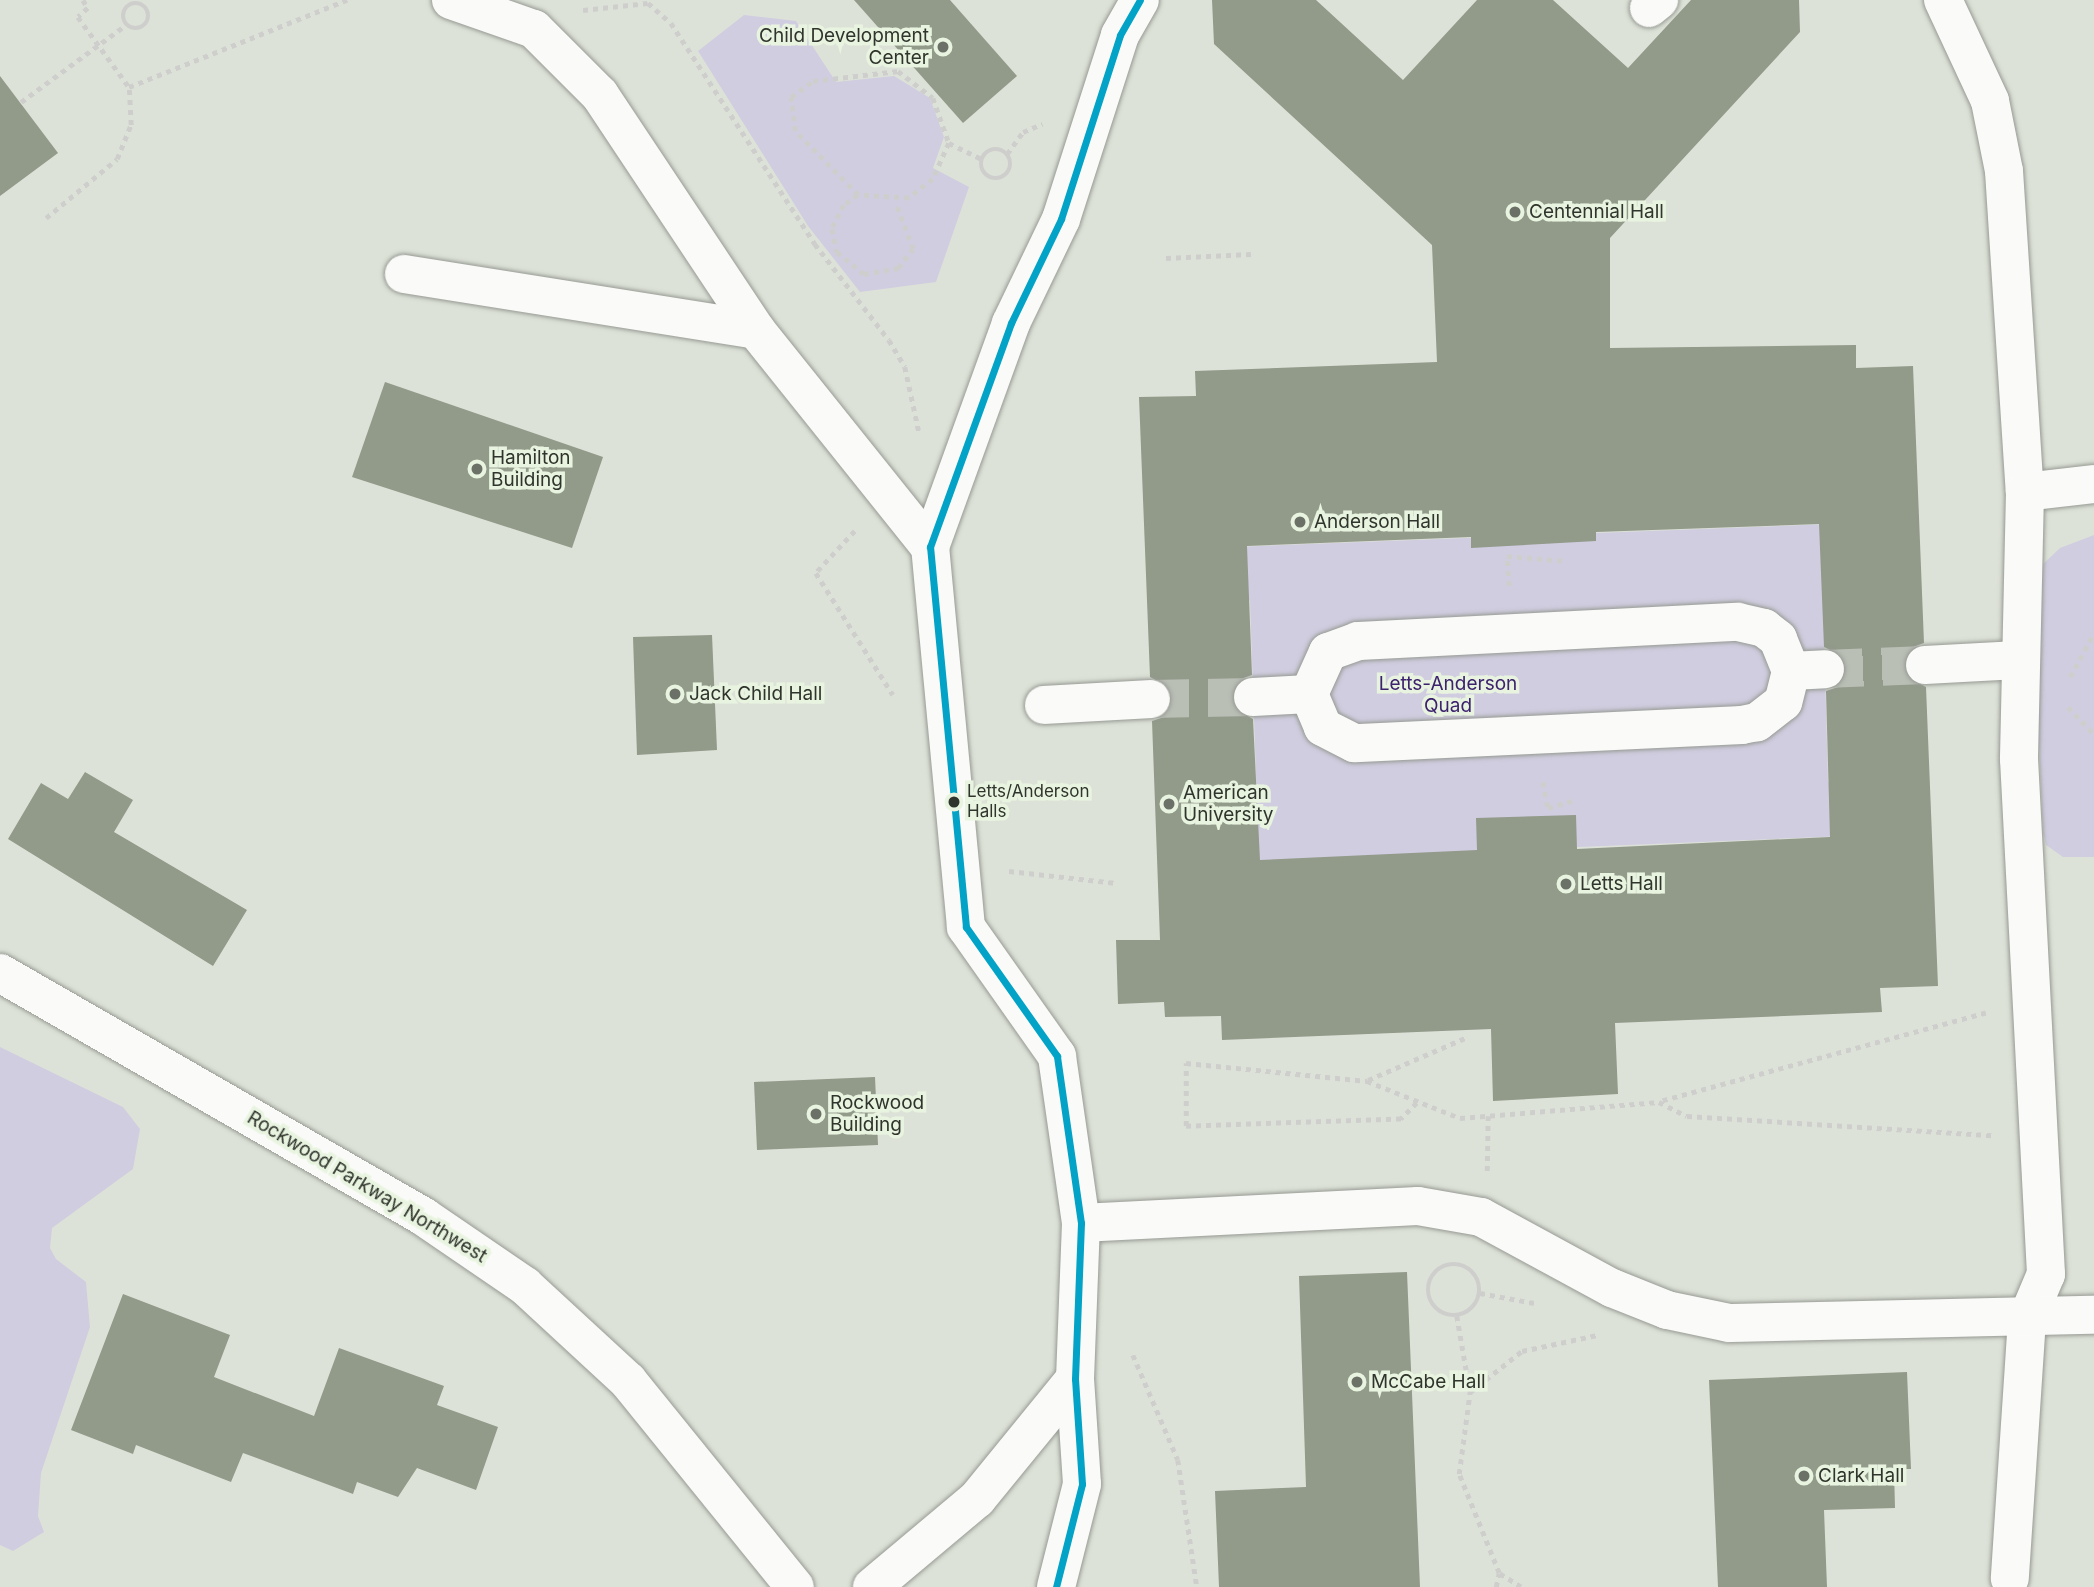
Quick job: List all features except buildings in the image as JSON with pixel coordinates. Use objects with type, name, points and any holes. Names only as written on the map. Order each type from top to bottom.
[{"type":"street","points":[[451,0],[534,29],[600,95],[756,330],[930,547]]},
{"type":"street","points":[[1056,1587],[1082,1484],[1075,1379],[1081,1223],[1057,1056],[966,927],[930,547],[1011,323],[1061,219],[1120,35],[1140,0]]},
{"type":"street","points":[[1943,0],[1990,101],[2004,171],[2025,492],[2018,660],[2046,1274],[2027,1319],[2010,1578]]},
{"type":"street","points":[[404,274],[756,330]]},
{"type":"street","points":[[2025,492],[2094,484]]},
{"type":"street","points":[[1747,622],[1764,628],[1788,654],[1808,670],[1783,702],[1757,722],[1742,725],[1390,742],[1337,738],[1318,720],[1308,694],[1328,652],[1358,640],[1747,622]]},
{"type":"street","points":[[1925,665],[2018,660]]},
{"type":"street","points":[[1253,697],[1308,694]]},
{"type":"street","points":[[1044,705],[1151,699]]},
{"type":"street","name":"Rockwood Parkway Northwest","points":[[0,973],[424,1217],[525,1286],[628,1381],[795,1587]]},
{"type":"street","points":[[1081,1223],[1418,1206],[1481,1217],[1612,1288],[1667,1310],[1729,1323],[2027,1319],[2091,1315]]},
{"type":"street","points":[[872,1587],[977,1499],[1075,1379]]},
{"type":"path","points":[[46,218],[117,159],[131,125],[129,87],[78,17],[88,8],[83,0]]},
{"type":"path","points":[[129,87],[347,0]]},
{"type":"path","points":[[578,12],[648,3],[671,23],[815,244],[905,367],[922,447]]},
{"type":"path","points":[[21,102],[127,24],[130,5],[148,11],[145,26],[127,24]]},
{"type":"path","points":[[898,71],[933,98],[949,143],[933,179],[895,202],[858,195],[795,131],[788,109],[797,89],[852,73],[898,71]]},
{"type":"path","points":[[1007,154],[1032,125],[1046,124]]},
{"type":"path","points":[[949,143],[982,159]]},
{"type":"path","points":[[982,159],[993,149],[1007,154]]},
{"type":"path","points":[[982,159],[983,173],[1001,179],[1011,169],[1007,154]]},
{"type":"path","points":[[858,195],[844,205],[832,229],[837,252],[864,274],[898,268],[913,249],[895,202]]},
{"type":"path","points":[[1166,258],[1251,254]]},
{"type":"path","points":[[1510,587],[1507,556],[1567,561]]},
{"type":"path","points":[[2064,688],[2094,633]]},
{"type":"path","points":[[2086,649],[2094,647]]},
{"type":"path","points":[[2058,698],[2094,734]]},
{"type":"path","points":[[1543,781],[1548,808],[1576,800]]},
{"type":"path","points":[[1417,1103],[1401,1119],[1186,1126],[1186,1063],[1367,1081],[1460,1118],[1659,1102],[1997,1010]]},
{"type":"path","points":[[1367,1081],[1465,1038]]},
{"type":"path","points":[[1659,1102],[1687,1116],[2000,1135]]},
{"type":"path","points":[[1487,1175],[1488,1116]]},
{"type":"path","points":[[1455,1264],[1470,1270],[1480,1284],[1473,1308],[1457,1316],[1433,1308],[1427,1291],[1432,1275],[1455,1264]]},
{"type":"path","points":[[1457,1316],[1470,1392],[1459,1474],[1499,1573],[1496,1587]]},
{"type":"path","points":[[1470,1392],[1522,1351],[1602,1335]]},
{"type":"path","points":[[1133,1355],[1178,1460],[1197,1587]]},
{"type":"path","points":[[1499,1573],[1521,1587]]},
{"type":"green space","points":[[744,15],[796,21],[836,82],[894,76],[930,98],[944,137],[933,168],[969,187],[936,282],[860,292],[808,226],[698,51]]},
{"type":"green space","name":"Letts-Anderson Quad","points":[[1855,523],[1824,636],[1828,781],[1869,835],[1220,862],[1257,804],[1250,601],[1208,548]]},
{"type":"green space","points":[[2094,535],[2094,857],[2063,857],[2046,845],[2043,832],[2032,589],[2041,566],[2060,548]]},
{"type":"green space","points":[[0,1047],[123,1107],[140,1129],[133,1169],[52,1228],[50,1248],[56,1259],[86,1282],[90,1327],[41,1473],[38,1516],[44,1532],[13,1551],[0,1545]]},
{"type":"tunnel","points":[[1825,669],[1925,665]]},
{"type":"tunnel","points":[[1151,699],[1253,697]]},
{"type":"transit line","points":[[1056,1587],[1082,1484],[1075,1379],[1081,1223],[1057,1056],[966,927],[930,547],[1011,323],[1061,219],[1120,35],[1140,0]]},
{"type":"place","name":"Child Development Center","points":[[943,47]]},
{"type":"place","name":"Centennial Hall","points":[[1515,212]]},
{"type":"place","name":"Hamilton Building","points":[[477,469]]},
{"type":"place","name":"Anderson Hall","points":[[1300,522]]},
{"type":"place","name":"Jack Child Hall","points":[[675,694]]},
{"type":"place","name":"Letts/Anderson Halls","points":[[954,802]]},
{"type":"place","name":"American University","points":[[1169,804]]},
{"type":"place","name":"Letts Hall","points":[[1566,884]]},
{"type":"place","name":"Rockwood Building","points":[[816,1114]]},
{"type":"place","name":"McCabe Hall","points":[[1357,1382]]},
{"type":"place","name":"Clark Hall","points":[[1804,1476]]}]
